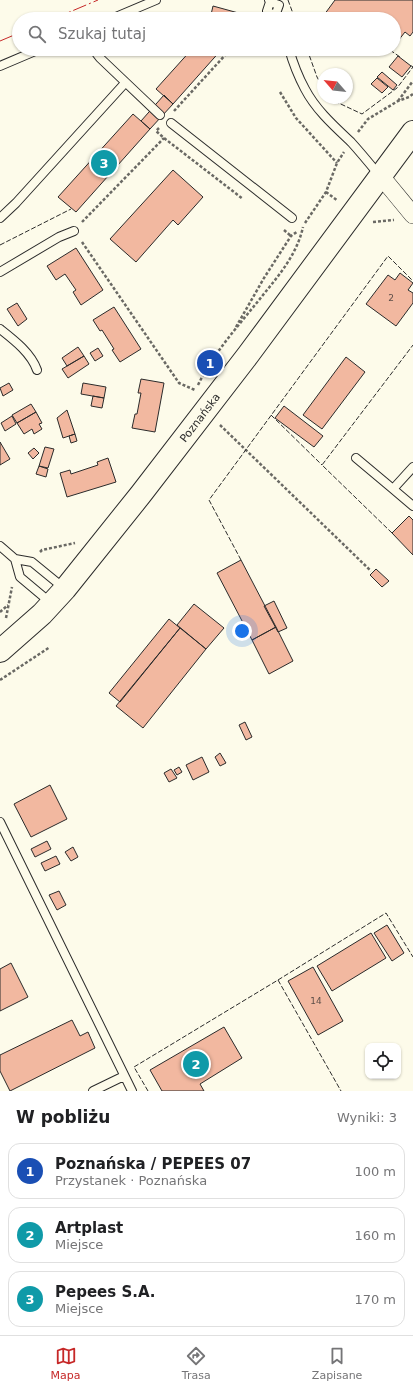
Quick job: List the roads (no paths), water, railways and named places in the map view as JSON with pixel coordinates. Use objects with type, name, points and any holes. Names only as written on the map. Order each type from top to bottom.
[{"type":"main road","name":"Poznańska","points":[[0,651],[24,631],[58,596],[142,494],[248,355],[413,132]]},
{"type":"street","points":[[380,176],[413,215]]},
{"type":"lane","points":[[128,12],[156,0]]},
{"type":"lane","points":[[268,12],[267,11],[269,1]]},
{"type":"lane","points":[[0,66],[24,56]]},
{"type":"lane","points":[[98,56],[125,83],[160,114]]},
{"type":"lane","points":[[291,56],[305,90],[320,112],[351,143],[380,176]]},
{"type":"lane","points":[[0,218],[16,203],[125,83]]},
{"type":"lane","points":[[171,123],[292,218]]},
{"type":"lane","points":[[0,272],[59,236],[74,231]]},
{"type":"lane","points":[[0,329],[29,355],[34,361],[38,370]]},
{"type":"lane","points":[[356,458],[413,506]]},
{"type":"lane","points":[[393,489],[413,467]]},
{"type":"lane","points":[[0,546],[15,559],[32,562],[58,596]]},
{"type":"lane","points":[[15,559],[20,577],[58,596]]},
{"type":"lane","points":[[0,822],[132,1091]]},
{"type":"lane","points":[[93,1091],[124,1076]]},
{"type":"place","name":"Pepees S.A.","points":[[104,163]]},
{"type":"place","name":"Poznańska / PEPEES 07","points":[[210,363]]},
{"type":"place","name":"Artplast","points":[[196,1064]]}]
